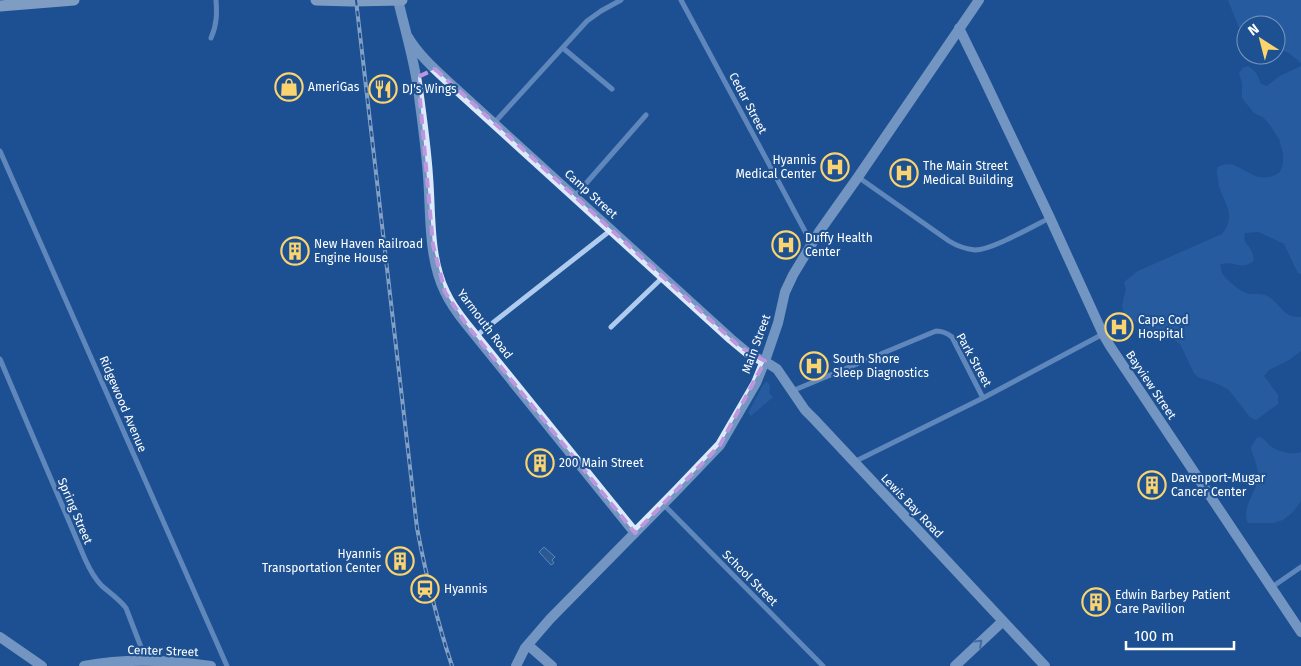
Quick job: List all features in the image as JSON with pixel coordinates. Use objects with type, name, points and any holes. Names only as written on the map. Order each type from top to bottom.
[{"type":"main road","points":[[0,6],[74,0]]},
{"type":"main road","points":[[316,0],[402,0]]},
{"type":"main road","name":"Yarmouth Road","points":[[398,0],[408,37],[416,79],[428,174],[436,265],[449,301],[635,533]]},
{"type":"main road","name":"Main Street","points":[[516,666],[528,645],[550,619],[720,445],[756,383],[765,362],[778,323],[785,292],[792,275],[979,0]]},
{"type":"main road","name":"Bayview Street","points":[[959,28],[1103,334],[1301,632]]},
{"type":"main road","name":"Camp Street","points":[[408,37],[420,54],[435,69],[611,230],[740,347],[765,362]]},
{"type":"main road","points":[[416,79],[424,72],[435,69]]},
{"type":"main road","name":"Lewis Bay Road","points":[[765,362],[777,369],[805,410],[1045,666]]},
{"type":"main road","points":[[955,666],[1003,621]]},
{"type":"main road","points":[[0,638],[42,666]]},
{"type":"main road","points":[[528,645],[552,666]]},
{"type":"main road","name":"Center Street","points":[[84,666],[134,660],[204,666]]},
{"type":"street","points":[[211,38],[215,30],[216,0]]},
{"type":"street","points":[[494,123],[587,21],[600,11],[621,0]]},
{"type":"street","name":"Cedar Street","points":[[681,0],[806,235],[815,239]]},
{"type":"street","points":[[563,48],[612,89]]},
{"type":"street","points":[[574,196],[646,115]]},
{"type":"street","name":"Ridgewood Avenue","points":[[0,151],[227,666]]},
{"type":"street","points":[[858,177],[949,241],[958,246],[975,250],[1006,240],[1050,218]]},
{"type":"street","points":[[476,336],[611,230]]},
{"type":"street","points":[[611,327],[663,276]]},
{"type":"street","name":"Park Street","points":[[792,390],[936,331],[941,331],[952,337],[983,398],[1103,334]]},
{"type":"street","name":"Spring Street","points":[[0,359],[85,559],[100,585],[122,602],[126,608],[146,661]]},
{"type":"street","points":[[854,462],[983,398]]},
{"type":"street","name":"School Street","points":[[663,504],[823,666]]},
{"type":"street","points":[[1272,587],[1301,567]]},
{"type":"highlighted area","points":[[435,69],[740,347],[765,361],[720,445],[635,533],[466,324],[445,292],[433,245],[418,77]]},
{"type":"shaded area","points":[[1228,0],[1301,0],[1301,63],[1286,52],[1286,15],[1236,15],[1236,20]]},
{"type":"shaded area","points":[[1248,66],[1259,78],[1261,84],[1267,86],[1280,76],[1301,66],[1301,274],[1298,273],[1284,244],[1258,232],[1245,233],[1244,237],[1245,242],[1251,249],[1254,260],[1245,265],[1229,263],[1220,265],[1224,276],[1243,292],[1265,295],[1285,313],[1301,317],[1301,351],[1289,360],[1269,370],[1264,376],[1278,395],[1278,404],[1256,420],[1250,417],[1229,390],[1198,377],[1194,373],[1180,344],[1166,335],[1144,329],[1124,313],[1122,306],[1126,289],[1124,282],[1138,271],[1222,234],[1229,221],[1229,215],[1218,184],[1218,167],[1231,164],[1255,176],[1262,177],[1272,176],[1280,172],[1283,164],[1283,153],[1279,139],[1263,117],[1254,113],[1242,98],[1242,83],[1239,73]]},
{"type":"shaded area","points":[[766,382],[770,386],[769,393],[773,397],[751,416],[748,413]]},
{"type":"shaded area","points":[[1259,437],[1280,451],[1288,453],[1301,452],[1301,501],[1293,512],[1283,520],[1273,523],[1248,523],[1246,517],[1246,511],[1258,478],[1257,466],[1251,447]]},
{"type":"shaded area","points":[[544,547],[555,557],[552,560],[554,563],[551,565],[539,552]]},
{"type":"railway","points":[[356,0],[417,528],[432,598],[452,666]]},
{"type":"place","name":"AmeriGas","points":[[289,87]]},
{"type":"place","name":"DJ's Wings","points":[[383,89]]},
{"type":"place","name":"Hyannis Medical Center","points":[[835,167]]},
{"type":"place","name":"The Main Street Medical Building","points":[[904,173]]},
{"type":"place","name":"Duffy Health Center","points":[[786,245]]},
{"type":"place","name":"New Haven Railroad Engine House","points":[[295,251]]},
{"type":"place","name":"Cape Cod Hospital","points":[[1119,327]]},
{"type":"place","name":"South Shore Sleep Diagnostics","points":[[814,366]]},
{"type":"place","name":"200 Main Street","points":[[540,463]]},
{"type":"place","name":"Davenport-Mugar Cancer Center","points":[[1152,485]]},
{"type":"place","name":"Hyannis Transportation Center","points":[[400,561]]},
{"type":"place","name":"Hyannis","points":[[425,589]]},
{"type":"place","name":"Edwin Barbey Patient Care Pavilion","points":[[1096,602]]}]
